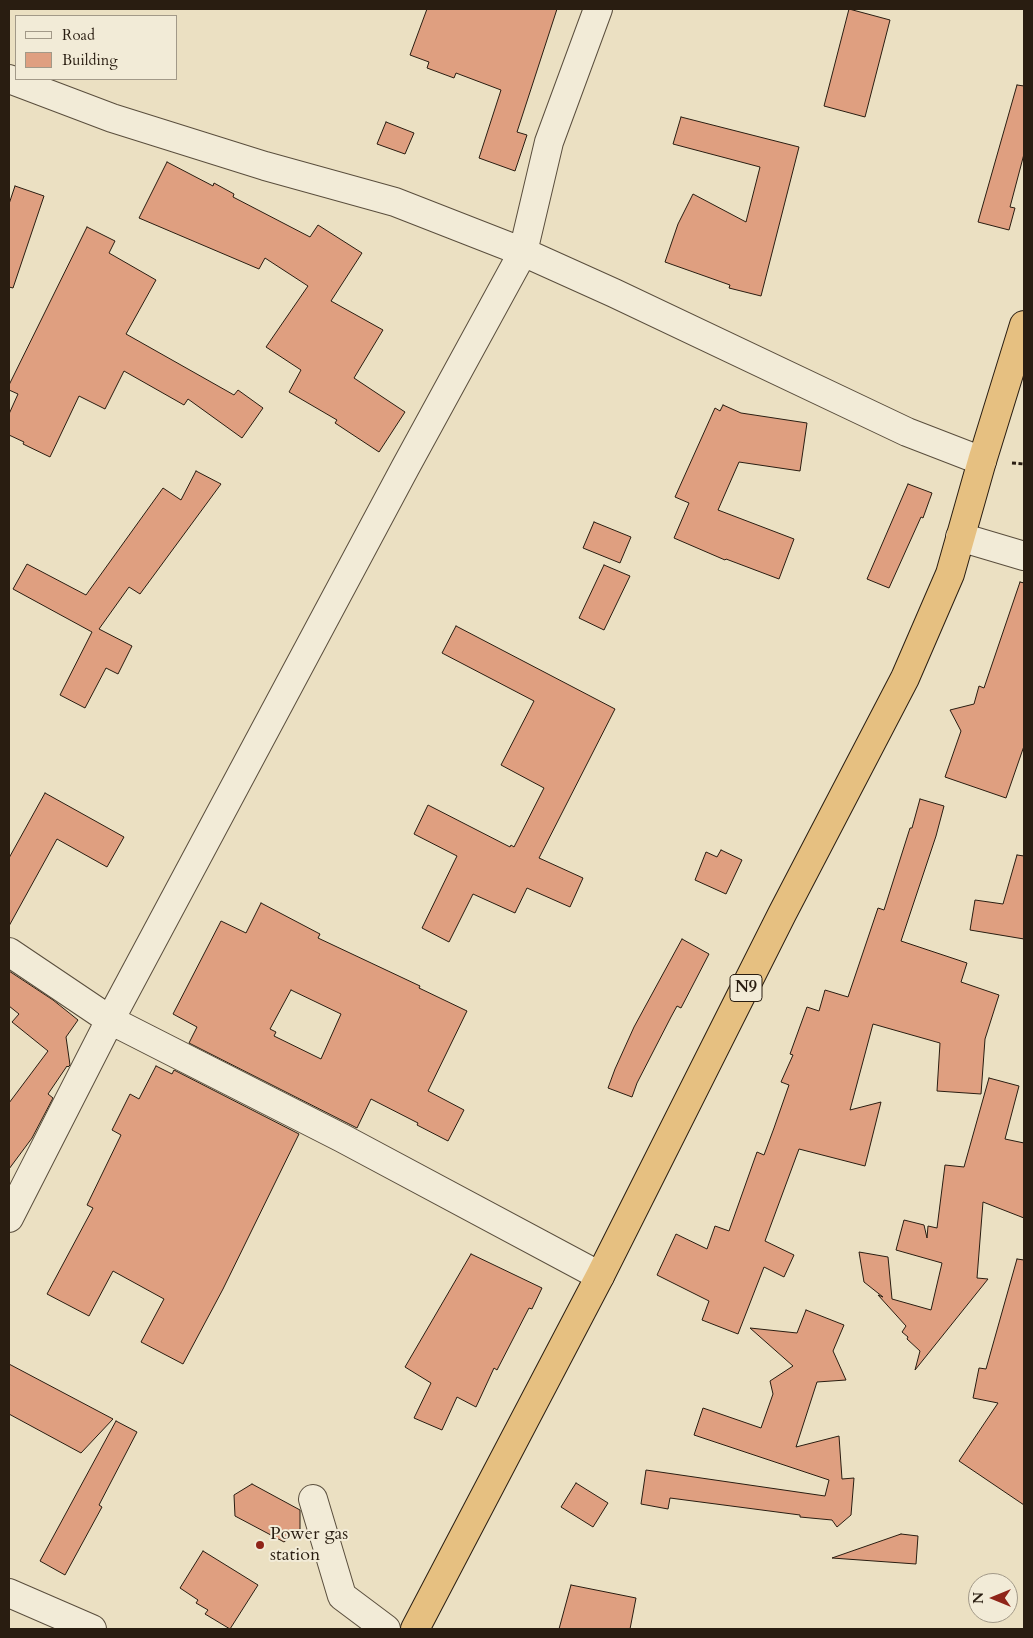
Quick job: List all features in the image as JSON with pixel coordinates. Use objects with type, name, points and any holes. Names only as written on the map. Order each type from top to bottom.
[{"type":"highway","name":"N9","points":[[415,1629],[600,1276],[782,914],[905,678],[950,574],[982,460],[1024,325]]},
{"type":"street","points":[[9,1218],[110,1020],[523,252],[549,142],[598,9]]},
{"type":"street","points":[[9,79],[112,118],[265,166],[395,202],[523,252],[907,432],[982,460]]},
{"type":"street","points":[[960,537],[1024,556]]},
{"type":"street","points":[[9,952],[110,1020],[342,1138],[600,1276]]},
{"type":"street","points":[[313,1499],[342,1596],[386,1629]]},
{"type":"street","points":[[9,1593],[92,1629]]},
{"type":"building","points":[[427,9],[557,9],[517,132],[527,135],[515,171],[479,158],[501,90],[456,73],[454,78],[427,68],[429,62],[410,55]]},
{"type":"building","points":[[849,9],[890,20],[865,117],[824,106]]},
{"type":"building","points":[[1017,85],[1024,86],[1024,154],[1010,207],[1015,208],[1009,230],[978,222]]},
{"type":"building","points":[[681,117],[799,147],[761,296],[729,288],[730,285],[665,262],[678,224],[693,194],[746,222],[760,167],[673,144]]},
{"type":"building","points":[[386,122],[414,133],[405,154],[377,144]]},
{"type":"building","points":[[167,162],[213,186],[214,183],[234,194],[233,197],[310,237],[318,225],[362,253],[331,301],[383,330],[354,378],[405,412],[379,452],[335,423],[337,420],[289,392],[301,370],[266,347],[308,286],[265,258],[259,269],[139,218]]},
{"type":"building","points":[[15,186],[44,196],[13,288],[9,287],[9,204]]},
{"type":"building","points":[[87,227],[115,241],[109,253],[156,280],[126,334],[234,395],[238,390],[263,408],[242,438],[188,399],[184,405],[124,371],[105,409],[79,396],[50,457],[9,435],[9,414],[18,394],[9,390],[9,385]]},
{"type":"building","points":[[723,405],[741,413],[807,423],[800,471],[739,462],[718,510],[794,539],[779,579],[725,560],[674,538],[689,503],[675,497],[715,408],[720,411]]},
{"type":"building","points":[[196,471],[221,484],[140,594],[129,587],[99,629],[132,646],[118,674],[106,668],[85,708],[60,695],[92,632],[13,589],[27,564],[86,595],[163,488],[181,500]]},
{"type":"building","points":[[908,484],[932,493],[923,518],[921,517],[889,588],[867,579]]},
{"type":"building","points":[[594,522],[631,537],[620,563],[583,548]]},
{"type":"building","points":[[604,565],[630,576],[604,630],[579,618]]},
{"type":"building","points":[[1020,582],[1024,583],[1024,746],[1006,798],[945,777],[961,731],[950,710],[974,704],[979,686],[984,688]]},
{"type":"building","points":[[456,626],[615,709],[539,858],[583,878],[570,907],[527,888],[515,913],[473,894],[449,942],[422,928],[457,856],[414,834],[428,805],[510,847],[511,845],[514,847],[544,788],[501,765],[534,701],[442,653]]},
{"type":"building","points":[[45,793],[124,837],[107,867],[57,839],[9,926],[9,858]]},
{"type":"building","points":[[920,799],[944,806],[901,941],[967,963],[961,982],[999,995],[985,1039],[981,1094],[937,1091],[940,1043],[873,1024],[850,1110],[881,1102],[865,1166],[799,1149],[765,1241],[794,1255],[784,1277],[764,1267],[738,1334],[702,1320],[709,1301],[657,1275],[676,1234],[707,1249],[715,1226],[729,1231],[757,1152],[764,1155],[789,1085],[781,1082],[793,1055],[790,1054],[807,1007],[819,1011],[825,990],[848,997],[878,908],[884,910]]},
{"type":"building","points":[[721,850],[742,860],[726,894],[695,880],[706,852],[717,857]]},
{"type":"building","points":[[1017,855],[1024,856],[1024,939],[970,930],[975,900],[1003,904]]},
{"type":"building","points":[[261,903],[320,934],[318,938],[420,986],[419,988],[467,1011],[428,1091],[464,1110],[448,1141],[371,1099],[357,1128],[189,1043],[197,1027],[173,1014],[221,921],[246,933]],"holes":[[[291,990],[341,1014],[321,1059],[274,1036],[276,1032],[270,1029]]]},
{"type":"building","points":[[682,939],[709,954],[681,1008],[677,1006],[671,1017],[637,1083],[632,1097],[608,1088],[634,1027]]},
{"type":"building","points":[[9,971],[53,1000],[78,1020],[66,1037],[70,1065],[67,1066],[48,1094],[53,1098],[32,1138],[9,1169],[9,1103],[48,1051],[12,1022],[19,1014],[9,1006]]},
{"type":"building","points":[[156,1066],[172,1074],[174,1070],[299,1134],[223,1289],[183,1364],[141,1342],[164,1299],[113,1271],[89,1316],[47,1294],[93,1208],[87,1205],[121,1135],[112,1130],[130,1094],[139,1099]]},
{"type":"building","points":[[989,1078],[1019,1086],[1005,1139],[1024,1143],[1024,1218],[983,1202],[977,1278],[988,1279],[915,1370],[920,1351],[902,1332],[906,1326],[878,1295],[883,1297],[864,1282],[859,1252],[888,1257],[892,1299],[931,1310],[942,1263],[896,1250],[904,1220],[924,1225],[927,1238],[928,1226],[937,1228],[945,1165],[964,1167]]},
{"type":"building","points":[[471,1254],[542,1288],[532,1309],[529,1308],[497,1370],[494,1368],[476,1407],[457,1397],[442,1430],[414,1418],[431,1383],[405,1367]]},
{"type":"building","points":[[1017,1259],[1024,1260],[1024,1505],[959,1461],[998,1403],[973,1398],[979,1368],[986,1369]]},
{"type":"building","points":[[806,1310],[844,1325],[833,1351],[846,1380],[817,1382],[796,1447],[839,1436],[842,1479],[854,1478],[851,1515],[837,1527],[832,1520],[670,1498],[668,1509],[641,1504],[646,1470],[825,1496],[829,1480],[694,1435],[703,1408],[761,1428],[773,1394],[770,1381],[793,1366],[750,1328],[797,1333]]},
{"type":"building","points":[[9,1364],[113,1419],[81,1453],[9,1414]]},
{"type":"building","points":[[116,1421],[137,1432],[99,1505],[102,1507],[65,1575],[40,1561]]},
{"type":"building","points":[[576,1483],[608,1503],[593,1527],[561,1507]]},
{"type":"building","points":[[252,1484],[300,1510],[300,1529],[284,1542],[235,1516],[234,1495]]},
{"type":"building","points":[[901,1534],[918,1536],[916,1564],[832,1558]]},
{"type":"building","points":[[203,1551],[258,1585],[230,1629],[205,1614],[208,1610],[196,1603],[198,1600],[180,1588]]},
{"type":"building","points":[[571,1585],[636,1598],[630,1629],[559,1629]]},
{"type":"place","name":"Power gas station","points":[[260,1545]]}]
